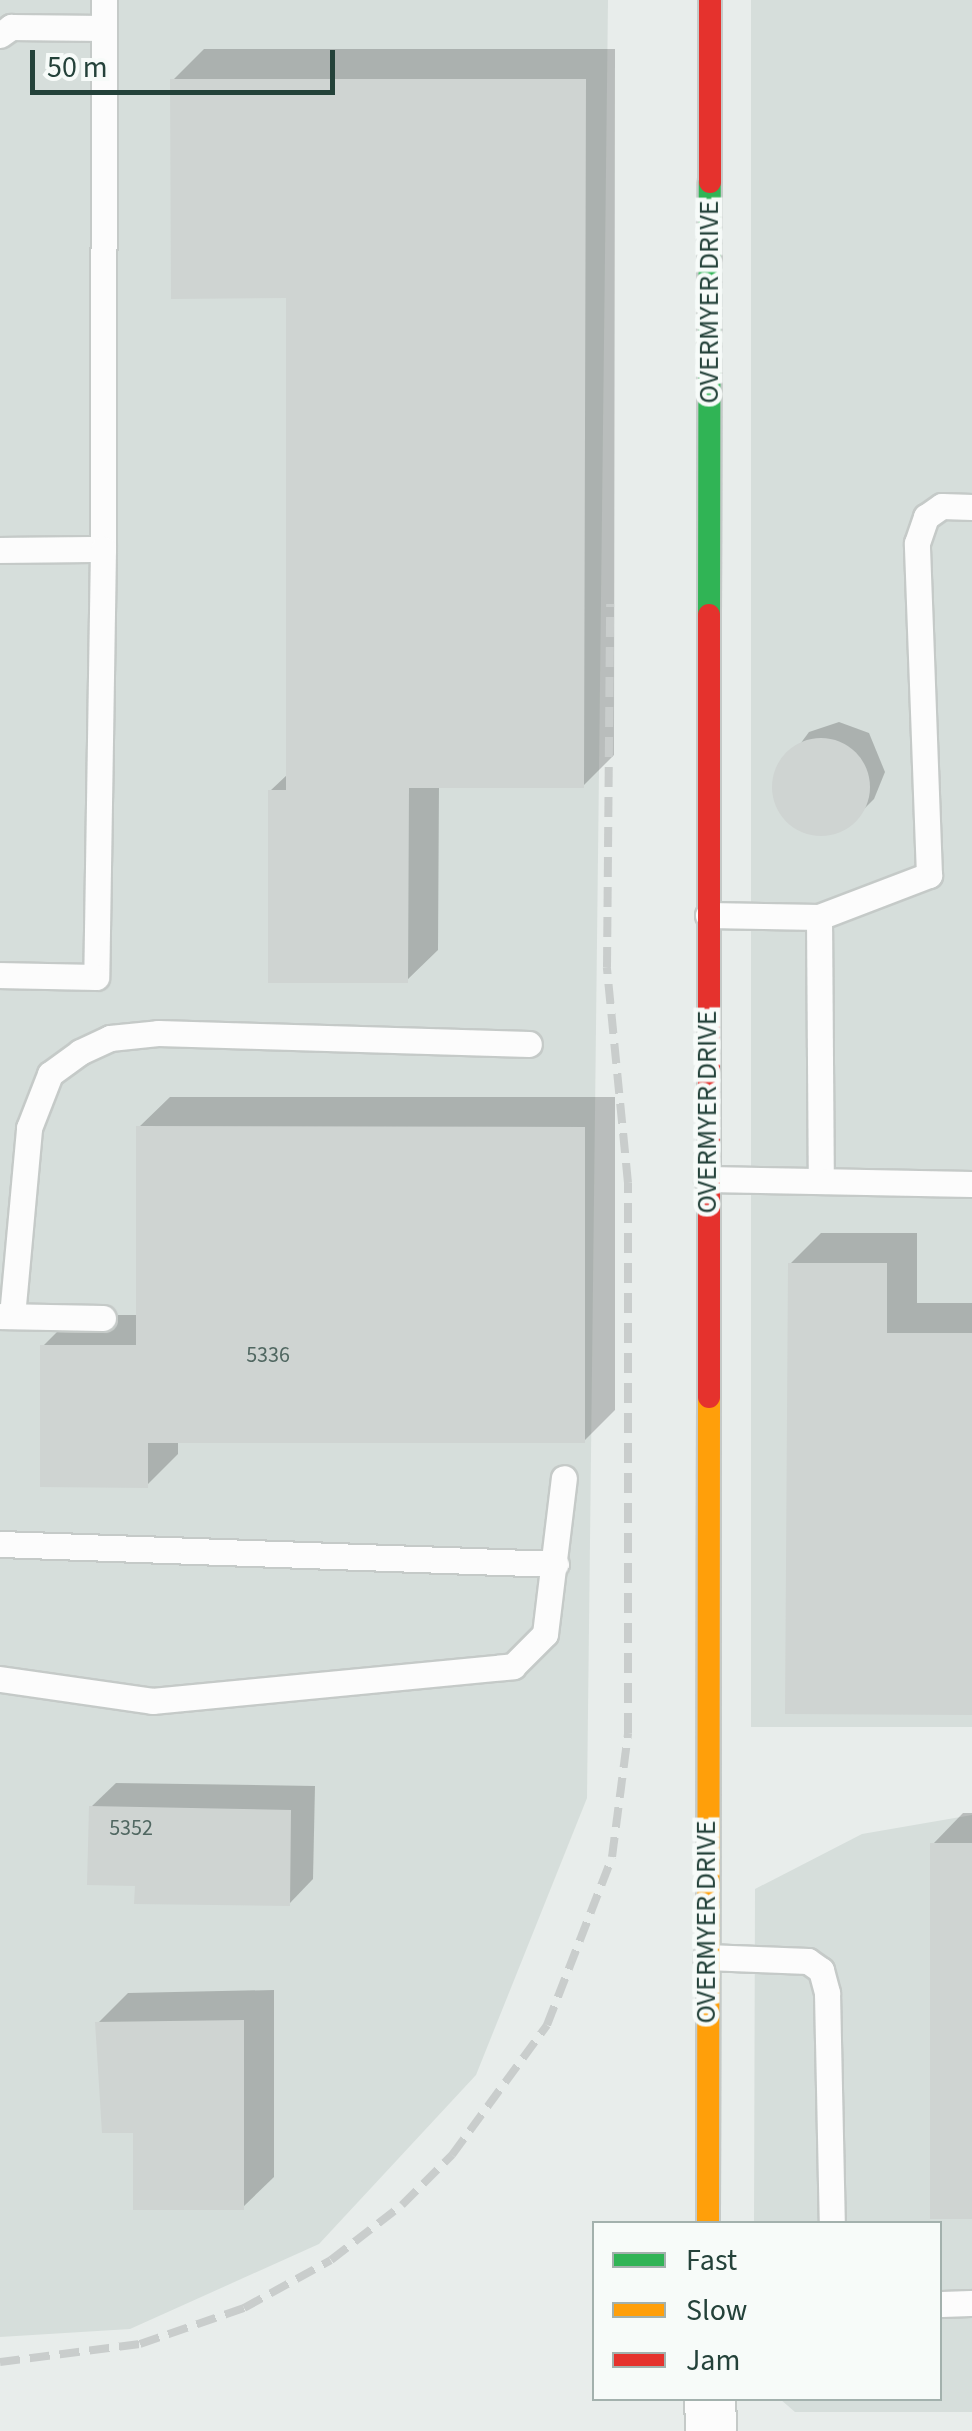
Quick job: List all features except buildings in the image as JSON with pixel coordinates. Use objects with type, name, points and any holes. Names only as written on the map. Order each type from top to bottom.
[{"type":"street","name":"OVERMYER DRIVE","points":[[708,2221],[710,0]]},
{"type":"street","points":[[710,2401],[711,2431]]},
{"type":"lane","points":[[0,974],[96,977],[103,550],[104,0]]},
{"type":"lane","points":[[0,36],[11,27],[104,28]]},
{"type":"lane","points":[[708,915],[820,917],[930,875],[917,543],[926,517],[942,506],[972,506]]},
{"type":"lane","points":[[0,550],[103,550]]},
{"type":"lane","points":[[820,917],[821,1181]]},
{"type":"lane","points":[[103,1318],[6,1316],[28,1128],[50,1074],[80,1052],[110,1038],[158,1033],[529,1044]]},
{"type":"lane","points":[[707,1179],[972,1184]]},
{"type":"lane","points":[[0,1679],[152,1701],[495,1670],[532,1653],[545,1634],[564,1478]]},
{"type":"lane","points":[[0,1544],[556,1564]]},
{"type":"lane","points":[[706,1957],[808,1961],[821,1970],[827,1993],[832,2221]]},
{"type":"lane","points":[[942,2304],[972,2303]]},
{"type":"shaded area","points":[[0,0],[608,0],[587,1798],[476,2075],[319,2244],[130,2329],[0,2337]]},
{"type":"shaded area","points":[[751,0],[972,0],[972,1727],[751,1727]]},
{"type":"shaded area","points":[[972,1815],[972,2412],[795,2412],[782,2401],[942,2401],[942,2221],[754,2221],[755,1889],[862,1834]]},
{"type":"railway","points":[[0,2362],[140,2344],[244,2308],[331,2260],[402,2205],[452,2155],[547,2025],[612,1857],[628,1733],[628,1183],[607,967],[610,604]]},
{"type":"traffic: fast","points":[[709,615],[710,182]]},
{"type":"traffic: slow","points":[[708,2221],[709,1397]]},
{"type":"traffic: jam","points":[[710,0],[710,182]]},
{"type":"traffic: jam","points":[[709,615],[709,1397]]}]
